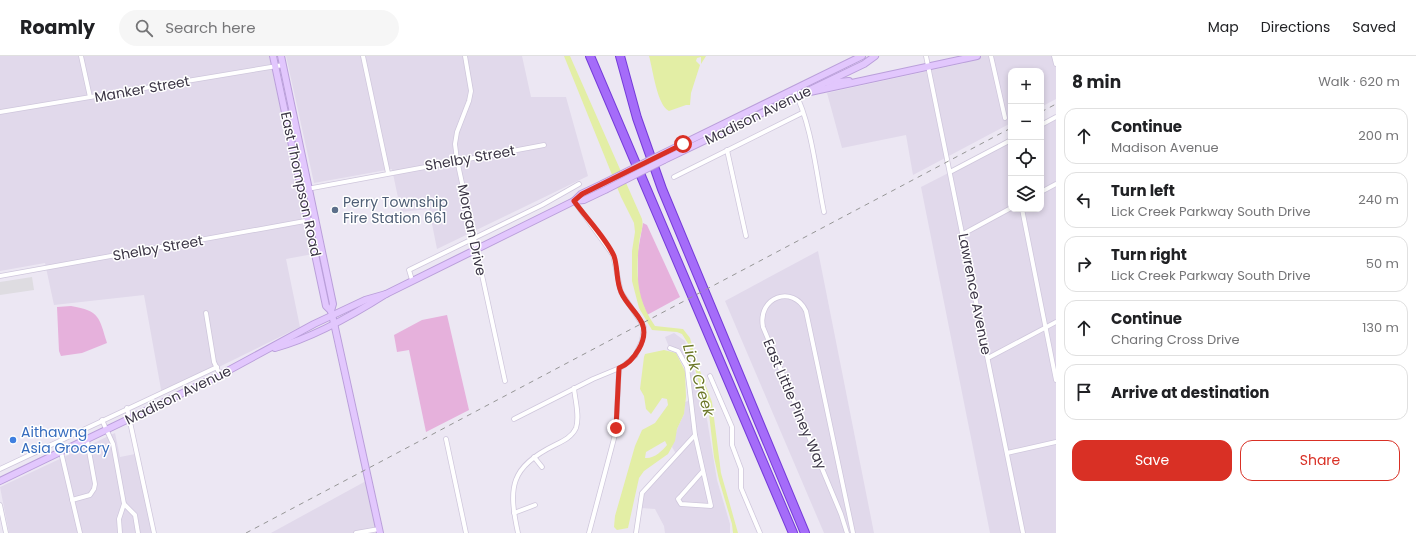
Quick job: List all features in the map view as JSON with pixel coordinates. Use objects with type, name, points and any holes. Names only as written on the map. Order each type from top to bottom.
[{"type":"highway","points":[[590,56],[792,533]]},
{"type":"highway","points":[[620,56],[637,118],[662,189],[805,533]]},
{"type":"main road","name":"East Thompson Road","points":[[273,56],[326,306],[332,313]]},
{"type":"main road","name":"East Thompson Road","points":[[281,56],[333,304],[332,313],[334,323],[380,531]]},
{"type":"main road","name":"Madison Avenue","points":[[269,350],[291,343],[334,323],[412,280],[574,201],[584,200],[604,187],[795,93],[804,84],[862,56]]},
{"type":"main road","name":"Madison Avenue","points":[[795,93],[805,92],[847,72],[875,56]]},
{"type":"main road","points":[[805,92],[845,85],[977,56]]},
{"type":"main road","points":[[847,72],[848,77],[855,82]]},
{"type":"main road","points":[[804,84],[855,82]]},
{"type":"main road","name":"Madison Avenue","points":[[0,481],[220,375],[269,350],[332,313],[365,300],[386,294]]},
{"type":"street","points":[[81,56],[90,97]]},
{"type":"street","points":[[364,56],[388,173]]},
{"type":"street","name":"Morgan Drive","points":[[465,56],[471,91],[469,101],[457,132],[455,144],[457,160],[505,381]]},
{"type":"street","name":"Lawrence Avenue","points":[[926,56],[1023,533]]},
{"type":"street","points":[[991,56],[1005,118]]},
{"type":"street","points":[[1054,56],[1056,64]]},
{"type":"street","name":"Manker Street","points":[[0,112],[283,65]]},
{"type":"street","points":[[795,93],[802,112],[824,212]]},
{"type":"street","points":[[674,177],[802,112]]},
{"type":"street","points":[[1044,123],[1056,117]]},
{"type":"street","points":[[950,172],[1008,142]]},
{"type":"street","name":"Shelby Street","points":[[302,190],[544,145]]},
{"type":"street","points":[[727,150],[746,236]]},
{"type":"street","points":[[412,280],[409,270],[542,205],[579,184]]},
{"type":"street","points":[[1044,190],[1056,184]]},
{"type":"street","points":[[514,419],[574,388],[619,368],[633,358],[642,341],[644,327],[622,294],[616,263],[612,252],[574,201]]},
{"type":"street","points":[[963,234],[1008,210]]},
{"type":"street","points":[[1023,212],[1056,380]]},
{"type":"street","name":"Shelby Street","points":[[0,276],[316,219]]},
{"type":"street","name":"East Little Piney Way","points":[[847,504],[806,311],[803,305],[796,299],[784,296],[771,301],[762,313],[763,327],[847,533]]},
{"type":"street","points":[[206,313],[214,362],[220,375]]},
{"type":"street","points":[[988,358],[1056,322]]},
{"type":"street","points":[[670,348],[674,348],[678,351],[687,367],[695,435],[702,472],[711,506],[682,504],[679,502],[680,497],[702,472]]},
{"type":"street","name":"Madison Avenue","points":[[0,469],[217,367]]},
{"type":"street","points":[[589,533],[616,431],[619,368]]},
{"type":"street","points":[[710,376],[732,429],[732,445],[740,469],[741,488],[760,533]]},
{"type":"street","points":[[518,533],[512,497],[516,481],[523,467],[534,457],[565,440],[574,431],[577,418],[574,388]]},
{"type":"street","points":[[127,408],[131,419],[154,533]]},
{"type":"street","points":[[102,420],[113,444],[124,504],[120,519],[120,533]]},
{"type":"street","points":[[636,533],[642,493],[695,435]]},
{"type":"street","points":[[446,439],[466,533]]},
{"type":"street","points":[[72,500],[90,495],[94,489],[95,484],[87,440]]},
{"type":"street","points":[[1007,453],[1056,442]]},
{"type":"street","points":[[61,452],[80,533]]},
{"type":"street","points":[[534,457],[542,467]]},
{"type":"street","points":[[8,465],[12,475]]},
{"type":"street","points":[[124,504],[135,515],[138,533]]},
{"type":"street","points":[[838,508],[847,504],[853,533]]},
{"type":"street","points":[[0,505],[6,533]]},
{"type":"street","points":[[514,513],[535,505]]},
{"type":"street","points":[[356,533],[380,531]]},
{"type":"shaded area","points":[[0,56],[269,56],[313,254],[286,259],[300,327],[162,395],[144,295],[54,305],[45,263],[0,271]]},
{"type":"shaded area","points":[[286,56],[522,56],[531,97],[566,97],[588,176],[437,249],[429,209],[401,212],[392,169],[314,183]]},
{"type":"shaded area","points":[[963,56],[1056,56],[1056,99],[1044,105],[1044,68],[1008,68],[1008,125],[913,175],[906,135],[842,148],[827,93],[965,63]]},
{"type":"shaded area","points":[[1056,118],[1056,533],[990,533],[921,187],[1008,143],[1008,212],[1044,212],[1044,124]]},
{"type":"shaded area","points":[[643,223],[647,225],[680,297],[647,315],[638,291],[638,251]]},
{"type":"shaded area","points":[[818,251],[874,533],[824,533],[725,301]]},
{"type":"shaded area","points":[[32,277],[34,290],[0,295],[0,282]]},
{"type":"shaded area","points":[[71,306],[88,310],[97,317],[100,321],[107,343],[82,353],[61,356],[59,351],[57,307]]},
{"type":"shaded area","points":[[447,315],[469,410],[426,432],[409,350],[397,352],[394,335],[422,320]]},
{"type":"shaded area","points":[[674,333],[685,341],[705,407],[717,480],[730,524],[730,533],[665,533],[664,526],[655,509],[641,508],[643,495],[678,457],[672,447],[677,429],[684,414],[685,402],[691,400],[688,368],[680,351],[669,347],[665,337]]},
{"type":"shaded area","points":[[115,433],[120,457],[135,454],[152,533],[9,533],[0,487]]},
{"type":"shaded area","points":[[366,481],[377,533],[271,533]]},
{"type":"water","name":"Lick Creek","points":[[564,56],[570,56],[642,219],[643,225],[638,254],[638,276],[644,306],[655,326],[683,329],[690,338],[697,363],[712,402],[721,473],[738,533],[733,533],[732,524],[719,480],[714,457],[708,405],[699,384],[689,345],[682,334],[677,332],[652,330],[639,308],[632,281],[632,251],[635,232],[634,223],[621,197]]},
{"type":"water","points":[[649,56],[706,56],[701,64],[701,57],[697,58],[696,61],[700,65],[691,93],[690,105],[669,111],[665,107],[658,95]]},
{"type":"water","points":[[664,350],[676,353],[685,371],[686,397],[684,414],[677,429],[675,441],[668,454],[644,471],[639,478],[628,528],[617,530],[614,527],[615,516],[635,446],[642,430],[655,423],[668,405],[667,399],[662,398],[651,414],[646,409],[644,396],[640,389],[645,354]],"holes":[[[665,441],[667,445],[655,456],[645,458],[646,452]]]},
{"type":"railway","points":[[1044,110],[1056,104]]},
{"type":"railway","points":[[246,533],[1008,130]]},
{"type":"place","name":"Perry Township Fire Station 661","points":[[335,210]]},
{"type":"place","name":"Aithawng Asia Grocery","points":[[13,440]]},
{"type":"route","points":[[616,428],[619,368],[630,362],[635,356],[642,341],[644,327],[622,294],[616,263],[612,252],[574,201],[582,194],[683,144]]}]
